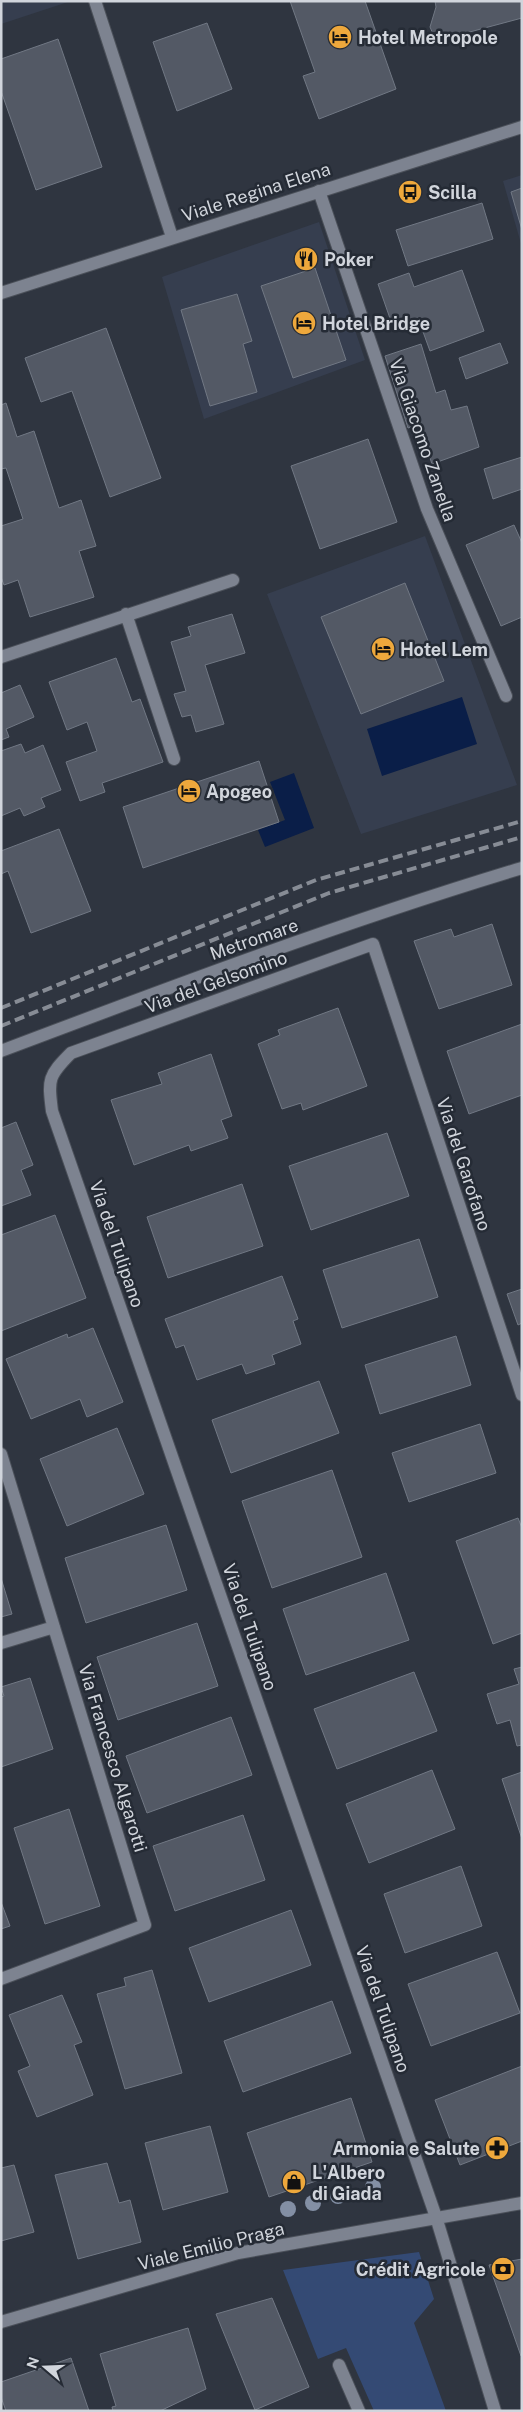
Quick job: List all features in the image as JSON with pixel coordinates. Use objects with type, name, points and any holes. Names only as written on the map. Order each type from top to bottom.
[{"type":"street","points":[[95,1],[172,237]]},
{"type":"street","name":"Viale Regina Elena","points":[[1,293],[522,127]]},
{"type":"street","name":"Via Giacomo Zanella","points":[[319,191],[427,509],[506,696]]},
{"type":"street","points":[[1,656],[233,580]]},
{"type":"street","points":[[126,614],[174,759]]},
{"type":"street","name":"Metromare","points":[[1,1051],[224,967],[522,868]]},
{"type":"street","name":"Via del Gelsomino","points":[[71,1053],[373,944]]},
{"type":"street","name":"Via del Garofano","points":[[373,944],[522,1395]]},
{"type":"street","name":"Via del Tulipano","points":[[71,1053],[54,1070],[49,1085],[52,1111],[436,2217],[495,2411]]},
{"type":"street","name":"Via Francesco Algarotti","points":[[1,1454],[145,1925],[1,1978]]},
{"type":"street","points":[[1,1643],[54,1627]]},
{"type":"street","name":"Viale Emilio Praga","points":[[1,2322],[238,2253],[522,2202]]},
{"type":"street","points":[[338,2365],[359,2411]]},
{"type":"shaded area","points":[[1,1],[71,1],[1,24]]},
{"type":"shaded area","points":[[522,175],[522,247],[503,181]]},
{"type":"shaded area","points":[[319,222],[365,360],[204,419],[162,277]]},
{"type":"shaded area","points":[[425,536],[517,785],[361,834],[267,594]]},
{"type":"shaded area","points":[[462,697],[477,744],[382,776],[367,729]]},
{"type":"shaded area","points":[[294,773],[314,828],[265,847],[258,830],[285,820],[270,782]]},
{"type":"shaded area","points":[[419,2252],[434,2299],[414,2323],[446,2411],[374,2411],[346,2348],[318,2359],[283,2270]]},
{"type":"building","name":"Hotel Metropole","points":[[290,1],[365,1],[396,89],[319,119],[303,76],[315,72]]},
{"type":"building","points":[[435,1],[522,1],[522,18],[436,41],[430,27],[436,7]]},
{"type":"building","points":[[207,23],[232,89],[177,111],[153,42]]},
{"type":"building","points":[[58,39],[102,167],[36,190],[1,91],[1,59]]},
{"type":"building","points":[[522,188],[522,230],[511,192]]},
{"type":"building","points":[[482,203],[493,239],[408,266],[396,230]]},
{"type":"building","name":"Hotel Bridge","points":[[315,268],[346,360],[293,378],[261,286]]},
{"type":"building","points":[[462,270],[484,331],[430,351],[418,318],[393,327],[378,284],[409,273],[414,287]]},
{"type":"building","points":[[237,294],[252,341],[243,344],[257,392],[210,406],[181,310]]},
{"type":"building","points":[[106,328],[161,478],[110,497],[72,391],[41,402],[25,358]]},
{"type":"building","points":[[500,343],[508,363],[466,379],[459,358]]},
{"type":"building","points":[[421,344],[436,393],[445,390],[451,410],[467,406],[479,447],[432,464],[419,424],[408,428],[385,356]]},
{"type":"building","points":[[6,403],[17,437],[34,431],[59,508],[81,500],[96,546],[79,551],[94,597],[30,617],[18,580],[4,585],[1,577],[1,526],[23,519],[6,468],[1,469],[1,405]]},
{"type":"building","points":[[368,439],[397,522],[320,549],[291,466]]},
{"type":"building","points":[[522,457],[522,489],[493,499],[484,469]]},
{"type":"building","points":[[514,525],[522,543],[522,617],[501,626],[466,545]]},
{"type":"building","name":"Hotel Lem","points":[[405,583],[444,681],[361,714],[321,617]]},
{"type":"building","points":[[232,614],[245,653],[205,665],[224,724],[196,732],[191,715],[182,717],[174,694],[186,691],[171,642],[191,636],[188,627]]},
{"type":"building","points":[[116,658],[132,702],[140,699],[163,762],[102,783],[105,792],[80,801],[66,762],[97,751],[87,722],[67,730],[49,682]]},
{"type":"building","points":[[20,685],[34,717],[6,729],[9,737],[1,740],[1,693]]},
{"type":"building","points":[[21,744],[25,753],[43,745],[61,790],[41,798],[45,807],[24,816],[20,808],[1,816],[1,751]]},
{"type":"building","points":[[259,761],[279,822],[143,868],[123,807]]},
{"type":"building","points":[[59,829],[91,911],[31,933],[8,871],[1,874],[1,851]]},
{"type":"building","points":[[492,924],[512,985],[439,1009],[414,941],[451,929],[454,937]]},
{"type":"building","points":[[338,1008],[367,1086],[303,1110],[301,1103],[282,1109],[258,1044],[280,1035],[278,1030]]},
{"type":"building","points":[[522,1024],[522,1095],[469,1114],[447,1051]]},
{"type":"building","points":[[211,1054],[232,1116],[221,1120],[228,1138],[191,1151],[189,1145],[134,1165],[111,1100],[162,1084],[158,1073]]},
{"type":"building","points":[[16,1122],[33,1165],[21,1170],[31,1195],[1,1206],[1,1128]]},
{"type":"building","points":[[387,1133],[409,1196],[311,1230],[289,1166]]},
{"type":"building","points":[[242,1184],[263,1246],[168,1278],[147,1217]]},
{"type":"building","points":[[55,1215],[86,1298],[1,1331],[1,1235]]},
{"type":"building","points":[[419,1239],[438,1297],[342,1328],[323,1270]]},
{"type":"building","points":[[282,1276],[298,1319],[293,1321],[301,1344],[272,1355],[275,1364],[246,1374],[242,1364],[197,1380],[184,1345],[176,1348],[165,1319]]},
{"type":"building","points":[[522,1289],[522,1323],[518,1325],[507,1294]]},
{"type":"building","points":[[93,1328],[123,1402],[87,1417],[80,1399],[31,1419],[6,1359],[67,1334],[68,1338]]},
{"type":"building","points":[[456,1336],[471,1385],[380,1414],[365,1365]]},
{"type":"building","points":[[319,1381],[339,1433],[231,1473],[212,1420]]},
{"type":"building","points":[[480,1424],[496,1473],[409,1502],[392,1453]]},
{"type":"building","points":[[117,1428],[144,1494],[67,1526],[40,1459]]},
{"type":"building","points":[[332,1470],[362,1557],[272,1588],[242,1501]]},
{"type":"building","points":[[518,1518],[522,1528],[522,1633],[493,1644],[456,1541]]},
{"type":"building","points":[[166,1525],[187,1590],[86,1623],[65,1558]]},
{"type":"building","points":[[386,1573],[409,1640],[306,1675],[283,1609]]},
{"type":"building","points":[[1,1578],[12,1614],[1,1617]]},
{"type":"building","points":[[197,1623],[218,1686],[118,1720],[97,1657]]},
{"type":"building","points":[[522,1667],[522,1745],[517,1746],[510,1720],[497,1724],[487,1694],[519,1684],[514,1669]]},
{"type":"building","points":[[414,1672],[437,1731],[337,1769],[314,1709]]},
{"type":"building","points":[[30,1678],[53,1749],[1,1767],[1,1697],[4,1696],[1,1687]]},
{"type":"building","points":[[231,1717],[252,1775],[147,1813],[126,1756]]},
{"type":"building","points":[[432,1770],[455,1829],[369,1863],[346,1804]]},
{"type":"building","points":[[522,1772],[522,1839],[502,1779]]},
{"type":"building","points":[[69,1809],[100,1906],[45,1924],[14,1828]]},
{"type":"building","points":[[243,1815],[265,1880],[175,1911],[153,1846]]},
{"type":"building","points":[[461,1866],[482,1926],[405,1953],[384,1894]]},
{"type":"building","points":[[1,1902],[10,1926],[1,1929]]},
{"type":"building","points":[[291,1910],[311,1965],[209,2002],[189,1948]]},
{"type":"building","points":[[497,1952],[520,2013],[431,2046],[408,1984]]},
{"type":"building","points":[[152,1970],[182,2073],[125,2089],[97,1994],[126,1986],[124,1978]]},
{"type":"building","points":[[62,1995],[82,2042],[74,2045],[93,2095],[37,2117],[18,2071],[30,2066],[9,2015]]},
{"type":"building","points":[[332,2001],[351,2053],[243,2092],[224,2041]]},
{"type":"building","points":[[522,2066],[522,2141],[460,2165],[435,2100]]},
{"type":"building","points":[[351,2098],[372,2162],[269,2197],[247,2133]]},
{"type":"building","points":[[210,2126],[228,2192],[163,2210],[145,2143]]},
{"type":"building","points":[[107,2163],[119,2203],[130,2200],[141,2242],[78,2259],[55,2175]]},
{"type":"building","points":[[14,2165],[34,2232],[1,2241],[1,2168]]},
{"type":"building","points":[[522,2259],[522,2355],[521,2356],[489,2265]]},
{"type":"building","points":[[272,2298],[309,2387],[255,2410],[216,2314]]},
{"type":"building","points":[[188,2328],[206,2389],[160,2411],[113,2411],[112,2407],[116,2406],[100,2354]]},
{"type":"building","points":[[71,2358],[89,2411],[6,2411],[1,2397],[1,2382]]},
{"type":"railway","points":[[1,1008],[316,880],[522,821]]},
{"type":"railway","points":[[1,1026],[329,893],[522,837]]},
{"type":"place","name":"Hotel Metropole","points":[[340,37]]},
{"type":"place","name":"Scilla","points":[[410,192]]},
{"type":"place","name":"Poker","points":[[306,259]]},
{"type":"place","name":"Hotel Bridge","points":[[304,323]]},
{"type":"place","name":"Hotel Lem","points":[[383,649]]},
{"type":"place","name":"Apogeo","points":[[189,791]]},
{"type":"place","name":"Armonia e Salute","points":[[497,2148]]},
{"type":"place","name":"L'Albero di Giada","points":[[294,2182]]},
{"type":"place","name":"Crédit Agricole","points":[[503,2269]]}]
